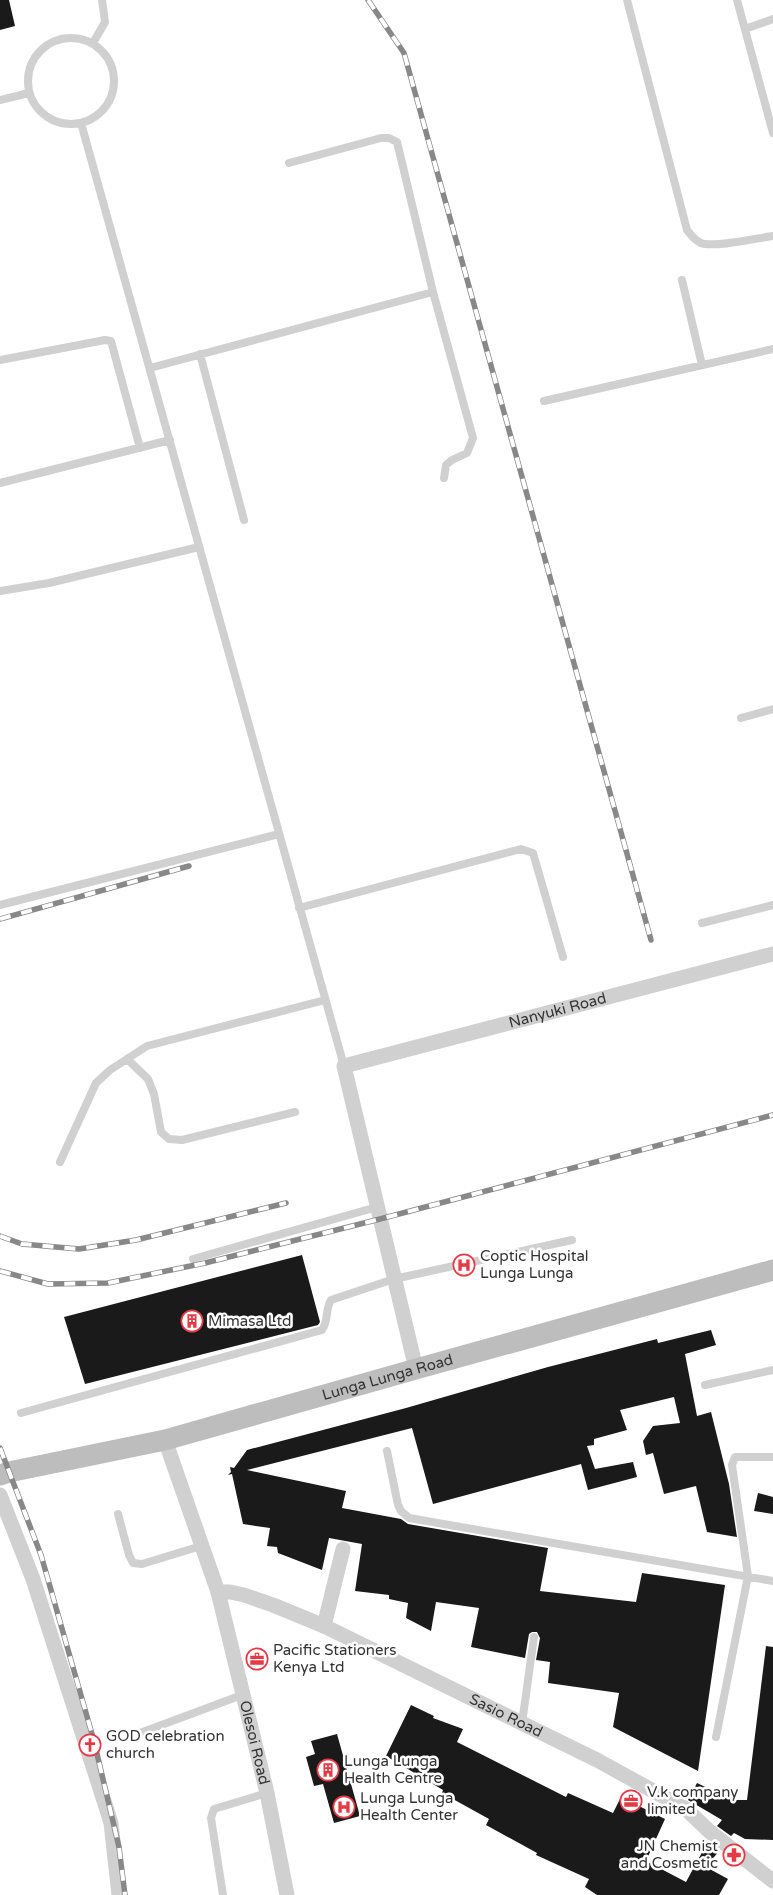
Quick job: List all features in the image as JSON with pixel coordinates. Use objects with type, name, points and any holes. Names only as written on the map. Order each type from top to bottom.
[{"type":"main road","name":"Lunga Lunga Road","points":[[0,1475],[165,1440],[773,1270]]},
{"type":"street","name":"Nanyuki Road","points":[[344,1066],[773,954]]},
{"type":"street","points":[[344,1066],[416,1369]]},
{"type":"street","name":"Olesoi Road","points":[[165,1440],[218,1592],[267,1793],[287,1895]]},
{"type":"street","points":[[0,1495],[33,1579],[111,1823],[119,1895]]},
{"type":"street","points":[[324,1626],[343,1549]]},
{"type":"street","name":"Sasio Road","points":[[218,1592],[230,1592],[254,1598],[324,1626],[597,1760],[686,1809],[709,1830],[773,1881]]},
{"type":"lane","points":[[93,43],[105,22],[102,0]]},
{"type":"lane","points":[[627,0],[687,230],[694,239],[703,244],[717,244],[773,236]]},
{"type":"lane","points":[[737,0],[773,133]]},
{"type":"lane","points":[[745,29],[773,19]]},
{"type":"lane","points":[[68,37],[81,38],[93,43],[103,51],[111,62],[114,74],[114,87],[111,99],[103,110],[93,118],[81,122],[62,122],[44,114],[35,104],[29,93],[30,67],[35,56],[44,47],[56,40],[68,37]]},
{"type":"lane","points":[[0,100],[29,93]]},
{"type":"lane","points":[[81,122],[344,1066]]},
{"type":"lane","points":[[288,163],[381,138],[389,138],[397,142],[433,292],[474,438],[467,452],[446,465],[444,478]]},
{"type":"lane","points":[[682,280],[702,365]]},
{"type":"lane","points":[[150,368],[433,292]]},
{"type":"lane","points":[[0,360],[106,340],[111,342],[140,448]]},
{"type":"lane","points":[[544,401],[773,349]]},
{"type":"lane","points":[[200,354],[244,520]]},
{"type":"lane","points":[[0,483],[170,440]]},
{"type":"lane","points":[[0,591],[50,583],[199,547]]},
{"type":"lane","points":[[741,718],[773,709]]},
{"type":"lane","points":[[0,905],[279,834]]},
{"type":"lane","points":[[299,908],[521,850],[533,852],[563,957]]},
{"type":"lane","points":[[702,923],[773,905]]},
{"type":"lane","points":[[60,1162],[96,1083],[110,1070],[147,1046],[325,1000]]},
{"type":"lane","points":[[127,1059],[148,1079],[154,1094],[161,1132],[169,1139],[182,1140],[295,1112]]},
{"type":"lane","points":[[193,1259],[377,1207]]},
{"type":"lane","points":[[22,1413],[322,1330],[326,1324],[328,1305],[331,1300],[394,1279],[572,1240]]},
{"type":"lane","points":[[705,1385],[773,1370]]},
{"type":"lane","points":[[387,1452],[398,1505],[401,1511],[410,1518],[773,1580]]},
{"type":"lane","points":[[716,1737],[748,1576],[732,1465],[735,1457],[773,1457]]},
{"type":"lane","points":[[118,1514],[128,1555],[133,1563],[142,1564],[201,1546]]},
{"type":"lane","points":[[522,1723],[534,1637]]},
{"type":"lane","points":[[140,1733],[242,1694]]},
{"type":"lane","points":[[223,1895],[211,1818],[214,1809],[267,1793]]},
{"type":"building","points":[[0,0],[9,0],[15,26],[0,30]]},
{"type":"building","name":"Mimasa Ltd","points":[[302,1255],[320,1322],[318,1325],[85,1384],[64,1317]]},
{"type":"building","points":[[711,1330],[716,1345],[685,1354],[697,1416],[711,1412],[729,1484],[737,1537],[707,1532],[696,1486],[664,1494],[653,1453],[646,1455],[643,1441],[653,1426],[680,1423],[674,1397],[620,1410],[627,1430],[594,1439],[594,1445],[587,1446],[595,1469],[633,1462],[637,1477],[588,1490],[581,1464],[433,1504],[412,1428],[247,1470],[346,1491],[342,1508],[401,1519],[408,1524],[548,1548],[540,1591],[636,1602],[642,1573],[725,1585],[698,1771],[613,1727],[619,1693],[548,1683],[550,1662],[536,1660],[540,1638],[537,1632],[529,1634],[525,1658],[471,1647],[479,1608],[436,1602],[431,1631],[406,1618],[408,1603],[389,1599],[389,1595],[355,1591],[362,1544],[329,1538],[322,1570],[278,1553],[277,1547],[267,1546],[270,1528],[243,1524],[232,1474],[228,1475],[231,1472],[230,1467],[234,1468],[247,1450],[406,1408],[548,1367],[657,1339],[658,1343]]},
{"type":"building","points":[[758,1493],[773,1497],[773,1514],[754,1511]]},
{"type":"building","points":[[766,1646],[773,1647],[773,1840],[745,1839],[734,1833],[731,1836],[717,1826],[722,1820],[688,1800],[697,1783],[733,1800],[747,1800]]},
{"type":"building","points":[[411,1705],[434,1716],[433,1718],[463,1729],[457,1742],[566,1797],[568,1793],[613,1813],[621,1797],[665,1819],[646,1861],[686,1882],[706,1845],[703,1843],[706,1840],[719,1851],[706,1867],[728,1879],[719,1895],[597,1895],[585,1887],[589,1879],[536,1855],[537,1853],[486,1825],[489,1819],[442,1793],[443,1790],[386,1756]]},
{"type":"building","name":"Lunga Lunga Health Centre","points":[[337,1734],[360,1816],[334,1823],[323,1784],[314,1786],[306,1757],[315,1754],[311,1741]]},
{"type":"railway","points":[[368,0],[404,53],[651,940]]},
{"type":"railway","points":[[0,919],[189,866]]},
{"type":"railway","points":[[0,1271],[48,1284],[108,1283],[205,1263],[380,1219],[773,1115]]},
{"type":"railway","points":[[0,1236],[22,1244],[79,1249],[136,1240],[286,1203]]},
{"type":"railway","points":[[0,1448],[41,1555],[94,1741],[119,1847],[125,1895]]},
{"type":"place","name":"Coptic Hospital Lunga Lunga","points":[[464,1265]]},
{"type":"place","name":"Mimasa Ltd","points":[[192,1321]]},
{"type":"place","name":"Pacific Stationers Kenya Ltd","points":[[257,1659]]},
{"type":"place","name":"GOD celebration church","points":[[90,1745]]},
{"type":"place","name":"Lunga Lunga Health Centre","points":[[328,1770]]},
{"type":"place","name":"V.k company limited","points":[[631,1801]]},
{"type":"place","name":"Lunga Lunga Health Center","points":[[344,1807]]},
{"type":"place","name":"JN Chemist and Cosmetic","points":[[734,1855]]}]
